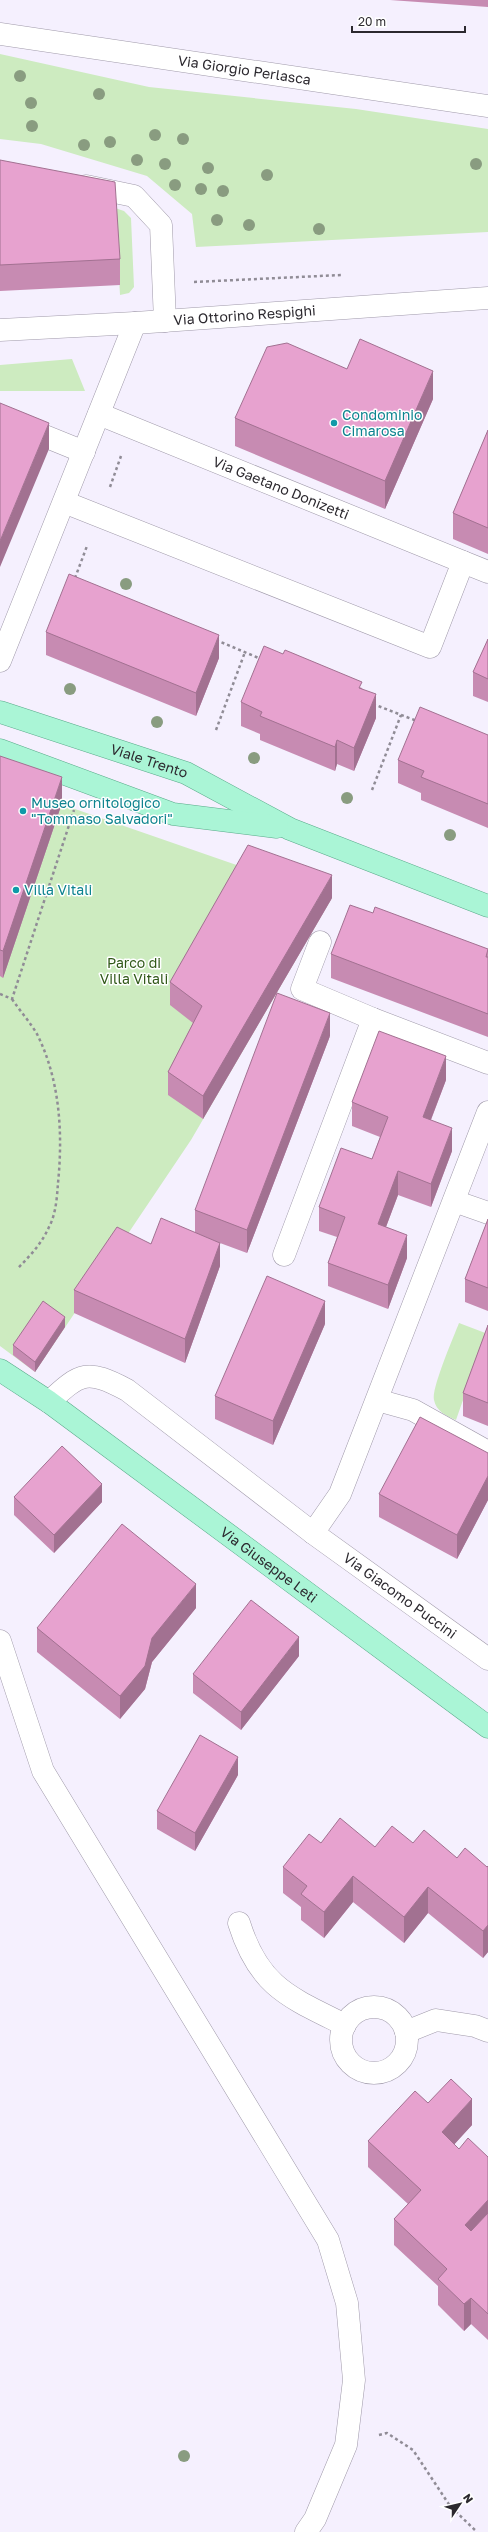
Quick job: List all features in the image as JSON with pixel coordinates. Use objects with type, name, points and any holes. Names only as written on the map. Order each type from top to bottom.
[{"type":"main road","name":"Viale Trento","points":[[0,712],[186,773],[290,829],[488,906]]},
{"type":"main road","name":"Viale Trento","points":[[0,750],[173,814],[290,829]]},
{"type":"main road","name":"Via Giuseppe Leti","points":[[0,1370],[49,1402],[488,1727]]},
{"type":"street","name":"Via Giorgio Perlasca","points":[[0,34],[488,106]]},
{"type":"street","points":[[67,182],[134,196],[161,225],[165,321]]},
{"type":"street","name":"Via Ottorino Respighi","points":[[0,330],[135,323],[488,298]]},
{"type":"street","points":[[0,661],[135,323]]},
{"type":"street","name":"Via Gaetano Donizetti","points":[[99,414],[488,572]]},
{"type":"street","points":[[0,418],[84,452]]},
{"type":"street","points":[[64,502],[430,647],[463,562]]},
{"type":"street","points":[[320,942],[302,989],[372,1019],[488,1062]]},
{"type":"street","points":[[284,1255],[372,1019]]},
{"type":"street","points":[[312,1533],[340,1494],[488,1112]]},
{"type":"street","points":[[454,1201],[488,1213]]},
{"type":"street","name":"Via Giacomo Puccini","points":[[49,1402],[71,1382],[86,1376],[104,1378],[127,1390],[312,1533],[488,1659]]},
{"type":"street","points":[[377,1400],[413,1410],[488,1452]]},
{"type":"street","points":[[0,1641],[43,1771],[130,1917],[328,2240],[347,2303],[354,2380],[346,2445],[315,2519],[306,2532]]},
{"type":"street","points":[[239,1923],[247,1949],[271,1982],[301,2004],[345,2025]]},
{"type":"street","points":[[376,2007],[394,2014],[402,2022],[406,2032],[407,2043],[399,2062],[391,2069],[370,2073],[352,2064],[346,2056],[342,2046],[345,2025],[357,2012],[376,2007]]},
{"type":"street","points":[[406,2032],[436,2020],[475,2026],[488,2031]]},
{"type":"path","points":[[164,284],[342,275]]},
{"type":"path","points":[[38,567],[73,582],[99,516],[130,426]]},
{"type":"path","points":[[209,638],[266,661]]},
{"type":"path","points":[[216,730],[245,652]]},
{"type":"path","points":[[366,700],[423,724]]},
{"type":"path","points":[[372,790],[401,715]]},
{"type":"path","points":[[12,999],[76,806]]},
{"type":"path","points":[[0,994],[12,999],[36,1033],[47,1060],[55,1089],[60,1143],[56,1201],[50,1226],[36,1249],[18,1268]]},
{"type":"path","points":[[346,2445],[387,2432],[413,2450],[450,2506],[477,2532]]},
{"type":"green space","points":[[0,54],[149,87],[356,109],[488,129],[488,232],[196,247],[192,214],[147,176],[41,144],[0,139]]},
{"type":"green space","points":[[115,208],[124,211],[131,218],[134,287],[129,293],[120,295]]},
{"type":"green space","points":[[72,359],[85,391],[0,391],[0,365]]},
{"type":"green space","name":"Parco di Villa Vitali","points":[[0,783],[332,898],[191,1140],[35,1372],[0,1346]]},
{"type":"green space","points":[[459,1323],[488,1334],[483,1343],[456,1420],[445,1415],[439,1410],[435,1404],[434,1394],[439,1374]]},
{"type":"building","points":[[0,160],[115,182],[120,259],[0,265]]},
{"type":"building","name":"Condominio Cimarosa","points":[[360,339],[433,371],[385,481],[235,418],[267,347],[287,343],[347,369]]},
{"type":"building","points":[[0,403],[49,423],[0,541]]},
{"type":"building","points":[[488,430],[488,528],[453,513]]},
{"type":"building","points":[[69,574],[219,635],[196,693],[46,632]]},
{"type":"building","points":[[488,639],[488,679],[473,672]]},
{"type":"building","points":[[264,646],[283,654],[285,650],[362,682],[359,688],[376,694],[354,748],[337,740],[335,747],[260,716],[262,712],[241,702]]},
{"type":"building","points":[[420,707],[488,735],[488,804],[421,777],[424,771],[398,760]]},
{"type":"building","name":"Villa Vitali","points":[[0,756],[62,777],[3,951],[0,950]]},
{"type":"building","points":[[248,845],[332,875],[203,1096],[168,1072],[202,1006],[170,982]]},
{"type":"building","points":[[350,905],[373,913],[375,907],[488,949],[486,957],[488,957],[488,1014],[331,954]]},
{"type":"building","points":[[277,993],[330,1013],[247,1230],[195,1210]]},
{"type":"building","points":[[379,1031],[446,1056],[423,1117],[452,1128],[431,1184],[398,1171],[378,1224],[407,1235],[388,1285],[328,1263],[345,1217],[319,1207],[341,1148],[372,1159],[388,1117],[352,1102]]},
{"type":"building","points":[[161,1218],[220,1243],[185,1339],[74,1290],[117,1227],[151,1244]]},
{"type":"building","points":[[488,1219],[488,1288],[465,1279]]},
{"type":"building","points":[[267,1276],[325,1301],[273,1421],[215,1396]]},
{"type":"building","points":[[43,1301],[65,1317],[35,1362],[13,1345]]},
{"type":"building","points":[[488,1325],[488,1403],[463,1393]]},
{"type":"building","points":[[420,1417],[488,1453],[488,1476],[457,1535],[379,1494]]},
{"type":"building","points":[[62,1446],[102,1484],[54,1535],[14,1497]]},
{"type":"building","points":[[122,1524],[196,1584],[152,1638],[145,1666],[120,1696],[37,1628]]},
{"type":"building","points":[[251,1600],[299,1637],[241,1712],[193,1674]]},
{"type":"building","points":[[200,1735],[238,1757],[195,1833],[157,1811]]},
{"type":"building","points":[[340,1818],[375,1847],[392,1826],[413,1843],[424,1830],[457,1858],[465,1848],[487,1867],[488,1866],[488,1925],[483,1931],[428,1887],[404,1917],[353,1876],[324,1912],[301,1894],[307,1886],[283,1867],[309,1834],[321,1843]]},
{"type":"building","points":[[451,2079],[472,2099],[442,2132],[459,2149],[468,2138],[488,2157],[488,2200],[465,2225],[471,2231],[488,2213],[488,2314],[471,2298],[464,2304],[438,2279],[447,2269],[394,2219],[421,2190],[368,2141],[415,2091],[428,2103]]},
{"type":"place","name":"Condominio Cimarosa","points":[[334,423]]},
{"type":"place","name":"Museo ornitologico \"Tommaso Salvadori\"","points":[[23,811]]},
{"type":"place","name":"Villa Vitali","points":[[16,890]]}]
